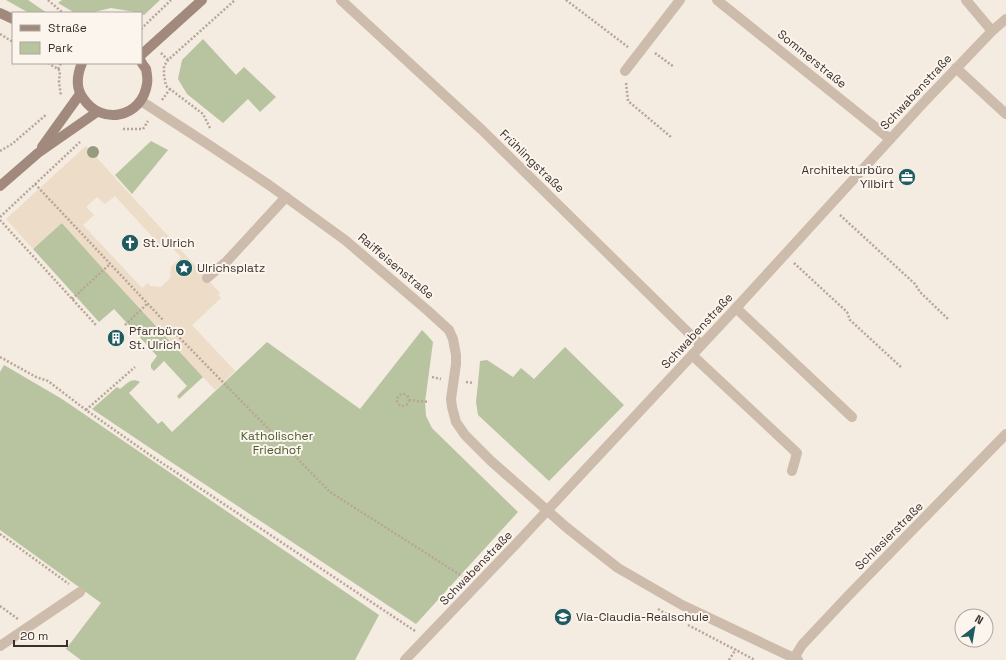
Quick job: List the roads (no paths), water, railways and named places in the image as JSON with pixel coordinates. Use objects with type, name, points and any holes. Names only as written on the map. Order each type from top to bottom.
[{"type":"street","points":[[142,55],[202,0]]},
{"type":"street","name":"Frühlingstraße","points":[[341,0],[482,130],[701,346]]},
{"type":"street","points":[[625,72],[680,0]]},
{"type":"street","name":"Sommerstraße","points":[[717,0],[890,139]]},
{"type":"street","points":[[966,0],[992,31]]},
{"type":"street","points":[[0,13],[12,19]]},
{"type":"street","name":"Schwabenstraße","points":[[405,660],[516,544],[701,346],[956,68],[992,31],[1006,19]]},
{"type":"street","points":[[82,64],[78,73],[77,83],[80,94],[87,105],[97,112],[109,115],[122,114],[132,109],[141,101],[146,91],[148,79],[146,70],[142,63]]},
{"type":"street","points":[[956,68],[1006,114]]},
{"type":"street","points":[[38,153],[80,94]]},
{"type":"street","name":"Raiffeisenstraße","points":[[141,101],[206,142],[345,240],[449,330],[453,339],[456,355],[451,399],[456,422],[465,435],[491,461],[581,540],[618,568],[682,605],[796,659]]},
{"type":"street","points":[[0,186],[38,153],[97,112]]},
{"type":"street","points":[[207,278],[227,261],[286,197]]},
{"type":"street","points":[[736,308],[852,416]]},
{"type":"street","points":[[692,355],[797,453],[792,471]]},
{"type":"street","name":"Schlesierstraße","points":[[796,659],[802,645],[1006,434]]},
{"type":"street","points":[[0,646],[80,592]]},
{"type":"place","name":"Architekturbüro Yilbirt","points":[[907,177]]},
{"type":"place","name":"St. Ulrich","points":[[130,243]]},
{"type":"place","name":"Ulrichsplatz","points":[[184,268]]},
{"type":"place","name":"Pfarrbüro St. Ulrich","points":[[116,338]]},
{"type":"place","name":"Via-Claudia-Realschule","points":[[563,617]]},
{"type":"park label","name":"Katholischer Friedhof","points":[[277,443]]}]
